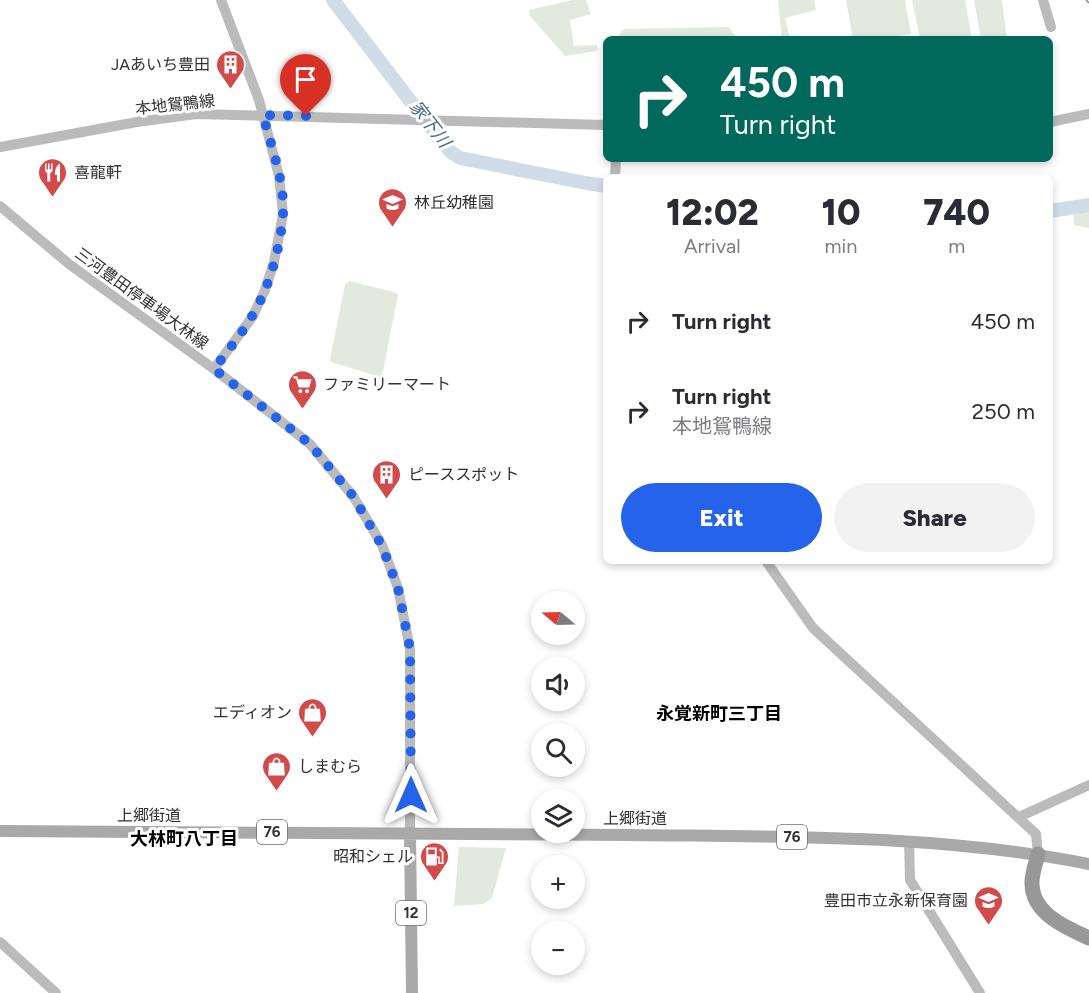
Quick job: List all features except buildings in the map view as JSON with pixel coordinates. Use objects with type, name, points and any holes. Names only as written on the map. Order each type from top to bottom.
[{"type":"highway","points":[[1038,854],[1042,886],[1048,901],[1059,912],[1089,928]]},
{"type":"highway","points":[[1038,854],[1032,886],[1039,904],[1056,921],[1089,938]]},
{"type":"main road","points":[[214,369],[253,316],[265,290],[274,262],[283,214],[279,176],[263,115],[220,0]]},
{"type":"main road","points":[[1043,0],[1051,27]]},
{"type":"main road","name":"本地鴛鴨線","points":[[0,147],[137,122],[196,114],[603,125]]},
{"type":"main road","points":[[1053,121],[1089,114]]},
{"type":"main road","name":"三河豊田停車場大林線","points":[[0,206],[69,264],[214,369],[310,444],[353,496],[382,546],[398,588],[410,649],[410,833]]},
{"type":"main road","points":[[768,564],[813,628],[1036,834],[1038,854]]},
{"type":"main road","points":[[1019,818],[1089,785]]},
{"type":"main road","name":"上郷街道","points":[[0,831],[709,835],[909,841],[1038,854],[1089,864]]},
{"type":"main road","name":"12","points":[[410,833],[411,993]]},
{"type":"main road","points":[[909,841],[910,880],[980,993]]},
{"type":"main road","points":[[0,942],[56,993]]},
{"type":"shaded area","points":[[573,0],[586,0],[591,14],[570,20],[574,46],[597,45],[598,51],[565,56],[530,16],[529,10]]},
{"type":"shaded area","points":[[778,0],[814,0],[816,10],[785,18],[789,36],[782,36]]},
{"type":"shaded area","points":[[846,0],[905,0],[911,34],[852,36]]},
{"type":"shaded area","points":[[912,0],[965,0],[971,36],[919,36]]},
{"type":"shaded area","points":[[974,0],[1002,0],[1007,36],[980,36]]},
{"type":"shaded area","points":[[729,27],[735,36],[618,36],[624,29]]},
{"type":"shaded area","points":[[1089,207],[1089,228],[1074,225],[1073,209]]},
{"type":"shaded area","points":[[349,281],[398,295],[380,377],[331,362],[330,359],[345,285]]},
{"type":"shaded area","points":[[459,847],[506,848],[492,898],[483,904],[454,906]]},
{"type":"waterway","name":"家下川","points":[[333,0],[451,152],[460,158],[603,186]]},
{"type":"waterway","name":"家下川","points":[[1053,211],[1089,205]]},
{"type":"place","name":"JAあいち豊田","points":[[231,90]]},
{"type":"place","name":"喜龍軒","points":[[53,198]]},
{"type":"place","name":"林丘幼稚園","points":[[393,228]]},
{"type":"place","name":"ファミリーマート","points":[[302,410]]},
{"type":"place","name":"ピーススポット","points":[[387,500]]},
{"type":"place","name":"エディオン","points":[[313,738]]},
{"type":"place","name":"しまむら","points":[[277,792]]},
{"type":"place","name":"昭和シェル","points":[[434,882]]},
{"type":"place","name":"豊田市立永新保育園","points":[[989,926]]},
{"type":"district","name":"永覚新町三丁目","points":[[719,714]]},
{"type":"district","name":"大林町八丁目","points":[[184,839]]},
{"type":"route","points":[[306,116],[263,115],[279,176],[283,214],[274,262],[253,316],[214,369],[310,444],[353,496],[382,546],[398,588],[411,656],[411,795]]}]
